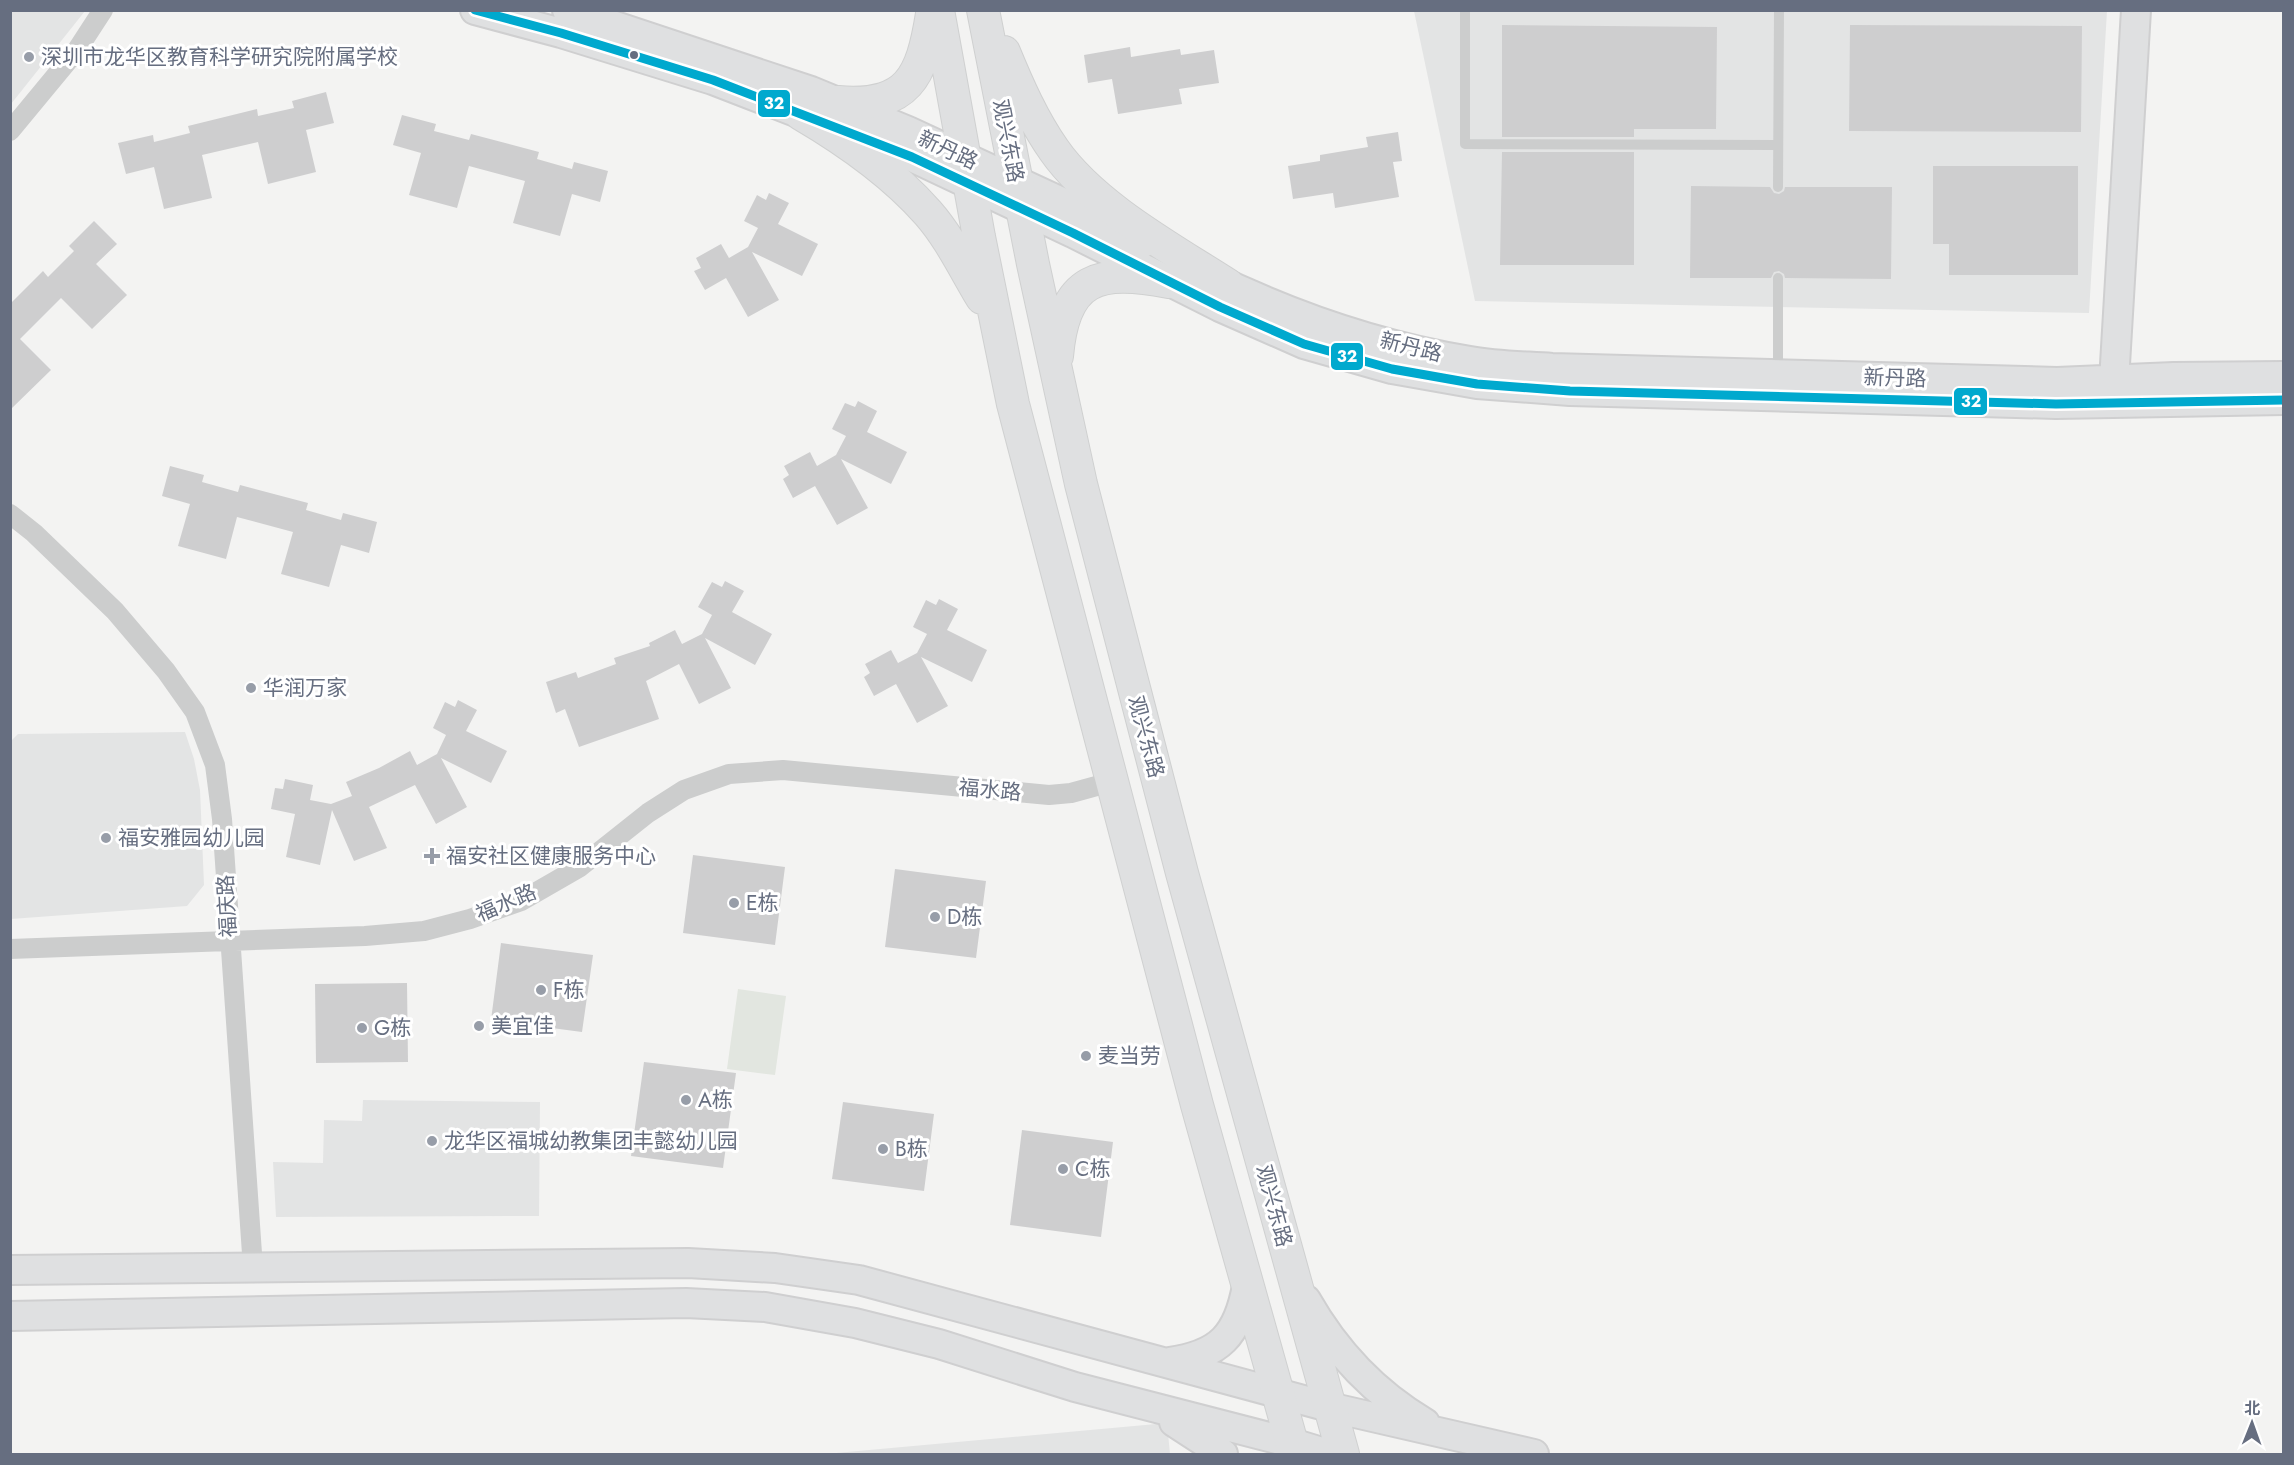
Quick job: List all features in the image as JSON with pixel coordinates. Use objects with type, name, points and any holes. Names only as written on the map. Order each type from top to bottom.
[{"type":"main road","points":[[838,102],[872,103],[899,92],[910,82],[924,57],[933,10]]},
{"type":"main road","points":[[938,10],[966,170],[1016,415],[1111,782],[1247,1286],[1294,1449]]},
{"type":"main road","points":[[985,10],[1039,128],[1072,173],[1134,223],[1228,285]]},
{"type":"main road","name":"观兴东路","points":[[985,10],[1019,195],[1056,369],[1110,599],[1182,873],[1343,1455]]},
{"type":"main road","points":[[801,114],[861,152],[894,179],[928,213],[963,265],[998,334]]},
{"type":"main road","points":[[1056,369],[1059,340],[1065,318],[1084,286],[1095,280],[1122,277],[1169,282]]},
{"type":"street","points":[[10,131],[77,50],[103,10]]},
{"type":"street","name":"新丹路","points":[[475,10],[561,33],[713,80],[912,157],[966,170]]},
{"type":"street","name":"新丹路","points":[[567,10],[801,87],[838,102],[966,170],[1019,195],[1315,320],[1392,344],[1472,362],[1552,368],[2057,382],[2114,391],[2283,400]]},
{"type":"street","points":[[2114,391],[2136,10]]},
{"type":"street","name":"新丹路","points":[[1019,195],[1169,282],[1304,344],[1392,369],[1477,384],[1570,391],[2056,404],[2114,391],[2283,376]]},
{"type":"street","name":"福庆路","points":[[10,514],[34,533],[115,611],[166,671],[195,712],[215,765],[222,819],[253,1268]]},
{"type":"street","name":"福水路","points":[[10,949],[377,935],[424,931],[470,919],[521,901],[580,867],[648,813],[684,790],[729,774],[783,770],[1049,795],[1071,793],[1111,782]]},
{"type":"street","points":[[10,1270],[688,1263],[775,1268],[859,1280],[1329,1407],[1534,1455]]},
{"type":"street","points":[[1294,1280],[1318,1321],[1350,1364],[1395,1403],[1445,1434]]},
{"type":"street","points":[[1167,1362],[1197,1357],[1212,1351],[1224,1341],[1239,1317],[1247,1286]]},
{"type":"street","points":[[10,1316],[686,1303],[765,1307],[855,1323],[939,1344],[1075,1387],[1294,1449],[1328,1455]]},
{"type":"street","points":[[1132,1402],[1177,1423],[1223,1455]]},
{"type":"lane","points":[[1466,10],[1465,144],[1778,145]]},
{"type":"lane","points":[[1778,187],[1779,10]]},
{"type":"lane","points":[[1778,278],[1778,374]]},
{"type":"shaded area","name":"深圳市龙华区教育科学研究院附属学校","points":[[10,11],[85,11],[11,104]]},
{"type":"shaded area","points":[[1414,11],[2107,11],[2089,313],[1475,301]]},
{"type":"shaded area","name":"福安雅园幼儿园","points":[[185,732],[194,759],[200,790],[204,885],[187,906],[11,919],[10,742],[18,734]]},
{"type":"shaded area","points":[[738,989],[786,996],[775,1075],[727,1069]]},
{"type":"shaded area","name":"龙华区福城幼教集团丰懿幼儿园","points":[[363,1100],[540,1102],[539,1216],[276,1217],[273,1162],[323,1163],[324,1120],[362,1121]]},
{"type":"shaded area","points":[[1167,1423],[1170,1454],[825,1454]]},
{"type":"building","points":[[1502,25],[1717,27],[1716,129],[1634,129],[1634,137],[1502,137]]},
{"type":"building","points":[[1850,25],[2082,26],[2081,132],[1849,131]]},
{"type":"building","points":[[1130,47],[1131,57],[1180,49],[1181,55],[1214,50],[1219,83],[1179,89],[1182,104],[1118,114],[1112,79],[1088,83],[1084,55]]},
{"type":"building","points":[[326,92],[334,123],[306,130],[316,172],[268,184],[258,142],[202,155],[212,198],[164,209],[154,167],[126,174],[118,143],[153,135],[154,142],[190,133],[188,126],[257,109],[258,116],[294,108],[292,101]]},
{"type":"building","points":[[402,115],[436,124],[434,131],[469,140],[471,134],[539,152],[537,159],[572,169],[574,162],[608,171],[600,202],[572,194],[560,236],[513,223],[525,181],[469,166],[457,208],[409,195],[421,153],[393,145]]},
{"type":"building","points":[[1398,132],[1402,161],[1393,162],[1399,197],[1335,208],[1333,193],[1293,199],[1288,166],[1320,161],[1320,155],[1368,147],[1366,137]]},
{"type":"building","points":[[1502,152],[1634,152],[1634,265],[1500,265]]},
{"type":"building","points":[[1933,166],[2078,166],[2078,275],[1949,275],[1949,244],[1933,244]]},
{"type":"building","points":[[1691,186],[1770,187],[1774,193],[1779,194],[1784,191],[1785,187],[1892,187],[1891,279],[1785,278],[1784,274],[1779,271],[1774,272],[1771,278],[1690,278]]},
{"type":"building","points":[[769,193],[789,203],[778,224],[818,244],[802,276],[752,252],[779,300],[748,317],[726,278],[705,290],[694,271],[701,268],[696,258],[721,244],[729,258],[748,247],[758,228],[744,221],[757,195],[766,200]]},
{"type":"building","points":[[94,221],[117,244],[96,264],[127,295],[92,329],[61,298],[20,339],[51,370],[10,410],[10,304],[43,271],[48,277],[74,251],[69,246]]},
{"type":"building","points":[[858,401],[877,411],[867,432],[907,452],[891,484],[841,459],[868,508],[837,525],[815,486],[793,498],[783,479],[789,475],[784,466],[810,452],[817,466],[836,455],[846,436],[832,429],[845,403],[855,407]]},
{"type":"building","points":[[170,466],[204,475],[202,482],[238,492],[240,485],[308,503],[306,510],[341,520],[343,513],[377,522],[369,553],[341,545],[329,587],[281,574],[293,532],[237,517],[226,559],[178,546],[190,504],[162,496]]},
{"type":"building","points":[[725,581],[744,591],[732,612],[772,634],[755,665],[705,638],[731,688],[699,704],[679,664],[646,681],[659,719],[579,747],[565,709],[556,713],[546,682],[576,672],[578,678],[616,664],[614,658],[650,646],[649,643],[675,630],[682,644],[702,634],[712,615],[698,607],[712,582],[722,587]]},
{"type":"building","points":[[939,599],[958,609],[947,630],[987,650],[972,682],[921,657],[948,706],[917,723],[896,684],[874,696],[864,677],[870,673],[865,664],[891,650],[898,663],[917,653],[927,634],[913,627],[926,600],[936,605]]},
{"type":"building","points":[[458,700],[477,710],[466,731],[507,751],[491,783],[441,758],[467,807],[436,824],[415,785],[369,807],[387,848],[354,861],[332,810],[320,865],[286,857],[295,814],[271,809],[275,788],[283,789],[285,779],[313,785],[310,800],[331,804],[352,796],[346,782],[410,751],[417,765],[437,754],[446,735],[433,728],[445,702],[455,707]]},
{"type":"building","name":"E栋","points":[[693,855],[785,867],[775,945],[683,933]]},
{"type":"building","name":"D栋","points":[[895,869],[986,881],[976,958],[885,947]]},
{"type":"building","name":"F栋","points":[[501,943],[593,955],[582,1032],[491,1020]]},
{"type":"building","name":"G栋","points":[[407,983],[408,1062],[316,1063],[315,984]]},
{"type":"building","name":"A栋","points":[[644,1062],[736,1073],[723,1168],[631,1156]]},
{"type":"building","name":"B栋","points":[[843,1102],[934,1114],[924,1191],[832,1179]]},
{"type":"building","name":"C栋","points":[[1022,1130],[1113,1142],[1101,1237],[1010,1225]]},
{"type":"transit line","name":"32","points":[[475,10],[561,33],[713,80],[912,157],[1073,233],[1220,307],[1304,344],[1392,369],[1477,384],[1570,391],[2056,404],[2284,400]]},
{"type":"place","name":"深圳市龙华区教育科学研究院附属学校","points":[[29,57]]},
{"type":"place","name":"华润万家","points":[[251,688]]},
{"type":"place","name":"福安雅园幼儿园","points":[[106,838]]},
{"type":"place","name":"福安社区健康服务中心","points":[[432,856]]},
{"type":"place","name":"E栋","points":[[734,903]]},
{"type":"place","name":"D栋","points":[[935,917]]},
{"type":"place","name":"F栋","points":[[541,990]]},
{"type":"place","name":"美宜佳","points":[[479,1026]]},
{"type":"place","name":"G栋","points":[[362,1028]]},
{"type":"place","name":"麦当劳","points":[[1086,1056]]},
{"type":"place","name":"A栋","points":[[686,1100]]},
{"type":"place","name":"龙华区福城幼教集团丰懿幼儿园","points":[[432,1141]]},
{"type":"place","name":"B栋","points":[[883,1149]]},
{"type":"place","name":"C栋","points":[[1063,1169]]}]
